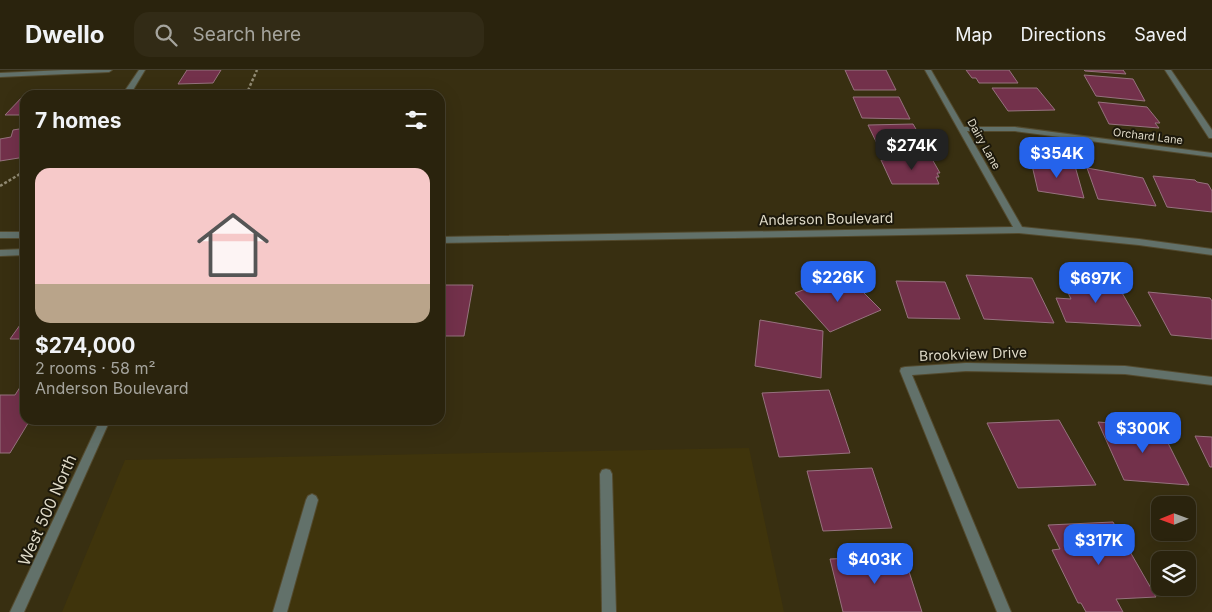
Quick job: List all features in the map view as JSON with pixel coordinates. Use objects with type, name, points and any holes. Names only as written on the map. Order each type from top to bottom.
[{"type":"street","points":[[0,75],[109,70]]},
{"type":"street","points":[[129,90],[142,70]]},
{"type":"street","name":"Dairy Lane","points":[[928,70],[1019,230]]},
{"type":"street","points":[[1168,70],[1212,136]]},
{"type":"street","name":"Orchard Lane","points":[[963,129],[1015,130],[1212,155]]},
{"type":"street","name":"Anderson Boulevard","points":[[445,240],[1019,230],[1139,242],[1212,252]]},
{"type":"street","points":[[0,235],[20,235]]},
{"type":"street","points":[[0,253],[20,252]]},
{"type":"street","name":"Brookview Drive","points":[[1004,612],[905,371],[966,367],[1116,369],[1212,380]]},
{"type":"street","name":"West 500 North","points":[[17,612],[103,425]]},
{"type":"street","points":[[606,474],[609,612]]},
{"type":"street","points":[[280,612],[312,500]]},
{"type":"path","points":[[248,90],[257,70]]},
{"type":"path","points":[[0,186],[20,174]]},
{"type":"shaded area","points":[[749,448],[784,612],[62,612],[125,460]]},
{"type":"building","points":[[187,70],[221,70],[213,83],[178,84]]},
{"type":"building","points":[[845,70],[886,70],[896,90],[854,90]]},
{"type":"building","points":[[966,70],[1009,70],[1018,83],[979,83]]},
{"type":"building","points":[[1123,70],[1126,74],[1085,71]]},
{"type":"building","points":[[1084,75],[1133,79],[1145,101],[1096,96]]},
{"type":"building","points":[[992,88],[1037,88],[1055,110],[1008,111]]},
{"type":"building","points":[[853,97],[899,97],[910,119],[862,118]]},
{"type":"building","points":[[20,99],[20,115],[5,115]]},
{"type":"building","points":[[1098,102],[1147,107],[1160,123],[1155,123],[1159,128],[1109,124]]},
{"type":"building","points":[[913,124],[923,141],[917,141],[924,153],[882,154],[868,125]]},
{"type":"building","points":[[20,129],[20,158],[0,161],[0,139],[11,137],[13,130]]},
{"type":"building","points":[[932,159],[940,173],[937,173],[939,177],[936,177],[939,184],[892,184],[881,160]]},
{"type":"building","points":[[1041,159],[1075,166],[1084,198],[1038,191],[1031,161],[1042,163]]},
{"type":"building","points":[[1087,168],[1143,178],[1156,206],[1098,199]]},
{"type":"building","points":[[1153,176],[1195,180],[1208,184],[1212,191],[1212,212],[1167,207]]},
{"type":"building","points":[[845,274],[881,310],[830,332],[795,293]]},
{"type":"building","points":[[966,275],[1032,278],[1054,323],[984,319]]},
{"type":"building","points":[[1062,280],[1117,284],[1141,326],[1066,322],[1056,298],[1071,299]]},
{"type":"building","points":[[896,281],[945,282],[960,319],[908,318]]},
{"type":"building","points":[[445,285],[473,285],[464,336],[445,336]]},
{"type":"building","points":[[1148,292],[1210,298],[1212,301],[1212,339],[1171,335]]},
{"type":"building","points":[[760,320],[823,331],[821,378],[755,366]]},
{"type":"building","points":[[20,325],[20,339],[10,339]]},
{"type":"building","points":[[20,387],[20,425],[27,425],[10,453],[0,453],[0,395],[15,395]]},
{"type":"building","points":[[829,390],[850,453],[779,457],[762,393]]},
{"type":"building","points":[[1059,420],[1096,485],[1018,488],[987,423]]},
{"type":"building","points":[[1098,422],[1160,427],[1189,485],[1124,480]]},
{"type":"building","points":[[1195,436],[1212,437],[1212,467],[1210,467]]},
{"type":"building","points":[[872,468],[892,528],[823,531],[807,471]]},
{"type":"building","points":[[1113,522],[1151,588],[1151,596],[1156,597],[1116,599],[1123,612],[1086,612],[1081,603],[1078,603],[1052,550],[1060,549],[1048,525]]},
{"type":"building","points":[[904,556],[922,612],[843,612],[830,559]]}]
